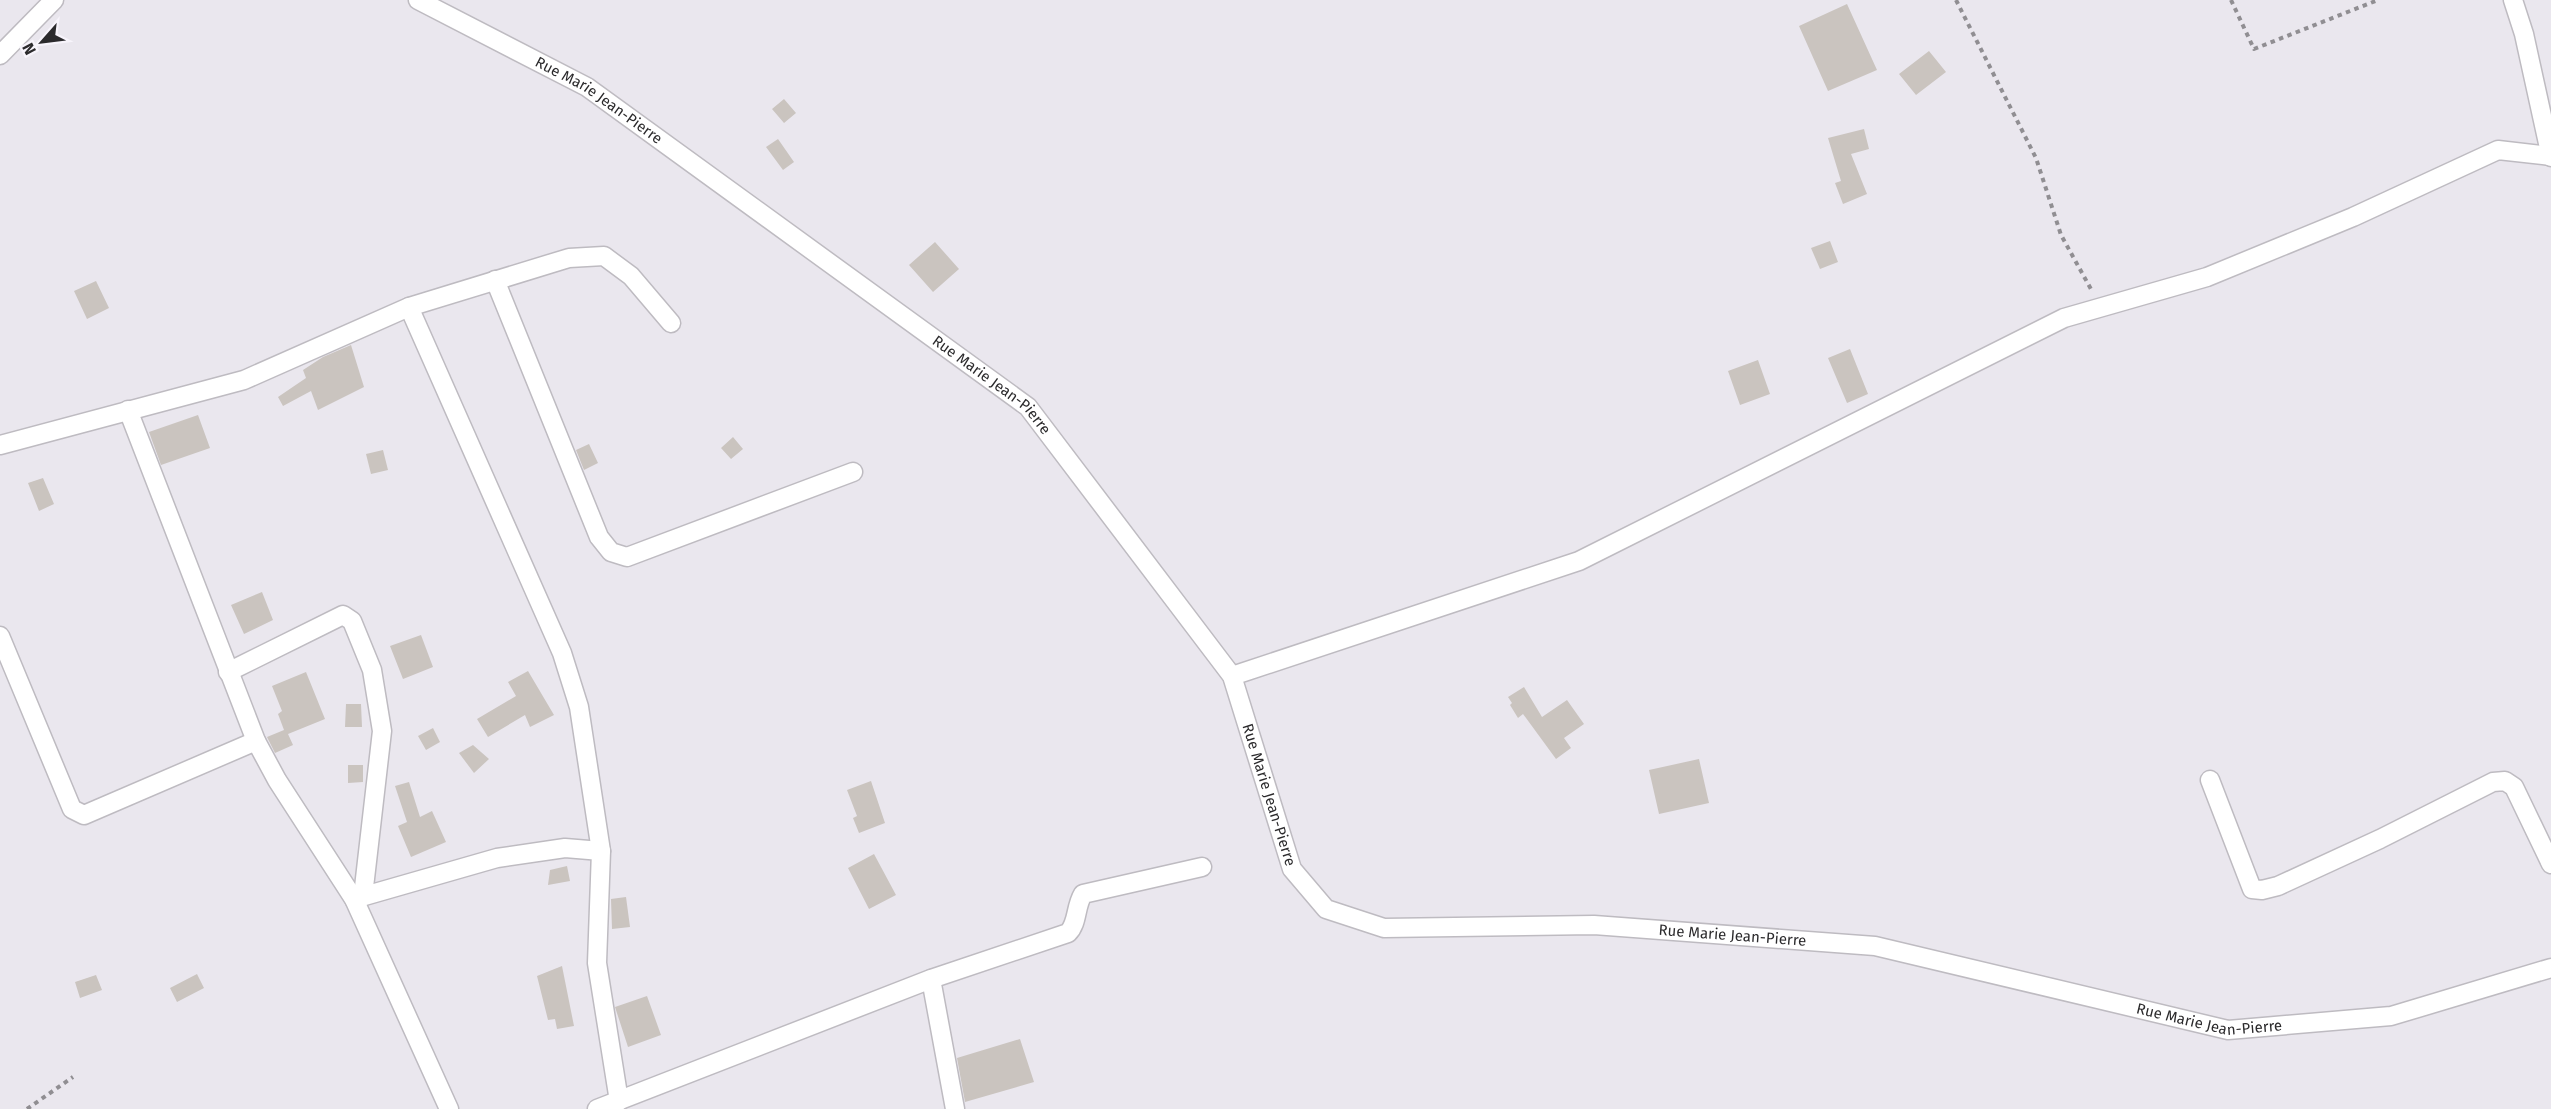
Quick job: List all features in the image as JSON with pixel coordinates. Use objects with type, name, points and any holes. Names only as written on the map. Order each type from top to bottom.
[{"type":"street","points":[[0,55],[54,0]]},
{"type":"street","name":"Rue Marie Jean-Pierre","points":[[418,0],[587,87],[1028,406],[1232,676],[1293,869],[1326,909],[1384,928],[1594,925],[1875,946],[2228,1030],[2391,1016],[2551,968]]},
{"type":"street","points":[[1232,676],[1579,561],[2064,318],[2207,277],[2354,217],[2498,150],[2551,157],[2524,34],[2513,0]]},
{"type":"street","points":[[0,445],[244,380],[409,308],[569,258],[604,256],[631,276],[671,323]]},
{"type":"street","points":[[495,280],[599,537],[611,552],[627,557],[853,472]]},
{"type":"street","points":[[409,308],[562,652],[579,707],[601,851],[597,963],[619,1101]]},
{"type":"street","points":[[128,410],[256,741],[277,780],[358,898],[449,1109]]},
{"type":"street","points":[[228,672],[343,615],[352,621],[372,670],[382,731],[358,898]]},
{"type":"street","points":[[0,636],[72,809],[84,815],[256,741]]},
{"type":"street","points":[[2210,780],[2252,889],[2262,890],[2278,886],[2380,839],[2493,782],[2505,781],[2514,788],[2551,864]]},
{"type":"street","points":[[358,898],[497,858],[565,848],[601,851]]},
{"type":"street","points":[[597,1109],[931,979],[1068,933],[1074,927],[1078,902],[1083,894],[1202,867]]},
{"type":"street","points":[[931,979],[955,1109]]},
{"type":"path","points":[[1956,0],[2036,158],[2061,235],[2101,308]]},
{"type":"path","points":[[2231,0],[2254,49],[2378,0]]},
{"type":"path","points":[[27,1109],[72,1077]]},
{"type":"building","points":[[1847,4],[1877,70],[1828,91],[1799,26]]},
{"type":"building","points":[[1929,51],[1946,72],[1916,95],[1899,74]]},
{"type":"building","points":[[784,99],[796,113],[784,123],[772,109]]},
{"type":"building","points":[[1864,129],[1869,149],[1851,154],[1867,194],[1843,204],[1835,183],[1841,181],[1828,138]]},
{"type":"building","points":[[778,139],[794,162],[783,170],[766,147]]},
{"type":"building","points":[[1830,241],[1838,262],[1820,269],[1811,248]]},
{"type":"building","points":[[935,242],[959,269],[933,292],[909,265]]},
{"type":"building","points":[[96,281],[109,308],[87,319],[74,291]]},
{"type":"building","points":[[351,345],[364,387],[318,410],[311,391],[283,406],[278,397],[306,378],[303,370],[323,357]]},
{"type":"building","points":[[1850,349],[1868,394],[1847,403],[1828,358]]},
{"type":"building","points":[[1758,360],[1770,394],[1740,405],[1728,371]]},
{"type":"building","points":[[198,415],[210,448],[161,465],[149,432]]},
{"type":"building","points":[[733,437],[743,449],[731,459],[721,448]]},
{"type":"building","points":[[589,444],[598,463],[584,470],[576,450]]},
{"type":"building","points":[[383,450],[388,470],[371,474],[366,454]]},
{"type":"building","points":[[43,478],[54,504],[39,511],[28,483]]},
{"type":"building","points":[[262,592],[273,620],[244,634],[231,605]]},
{"type":"building","points":[[421,635],[433,667],[403,679],[390,646]]},
{"type":"building","points":[[528,671],[554,715],[530,727],[525,715],[488,737],[477,719],[516,696],[508,682]]},
{"type":"building","points":[[306,672],[325,719],[288,734],[293,745],[275,753],[267,737],[284,730],[278,714],[282,711],[272,686]]},
{"type":"building","points":[[1524,687],[1542,717],[1567,700],[1584,724],[1564,738],[1571,748],[1556,759],[1523,714],[1518,718],[1510,705],[1512,703],[1508,697]]},
{"type":"building","points":[[346,704],[361,704],[362,727],[345,727]]},
{"type":"building","points":[[433,728],[440,742],[426,750],[418,736]]},
{"type":"building","points":[[473,745],[489,759],[474,773],[459,753]]},
{"type":"building","points":[[1699,759],[1709,803],[1659,814],[1649,770]]},
{"type":"building","points":[[348,765],[363,765],[363,782],[348,783]]},
{"type":"building","points":[[871,781],[885,823],[859,833],[853,818],[857,816],[847,790]]},
{"type":"building","points":[[409,782],[420,817],[432,811],[446,842],[411,857],[398,826],[407,822],[395,786]]},
{"type":"building","points":[[874,854],[896,895],[869,909],[848,868]]},
{"type":"building","points":[[567,866],[570,881],[548,885],[550,870]]},
{"type":"building","points":[[626,897],[630,927],[612,929],[611,899]]},
{"type":"building","points":[[562,966],[574,1026],[557,1029],[555,1019],[548,1020],[537,976]]},
{"type":"building","points":[[197,974],[204,988],[177,1002],[170,988]]},
{"type":"building","points":[[96,975],[102,990],[80,998],[75,982]]},
{"type":"building","points":[[647,996],[661,1035],[628,1047],[615,1007]]},
{"type":"building","points":[[1020,1039],[1034,1082],[965,1102],[957,1058]]}]
